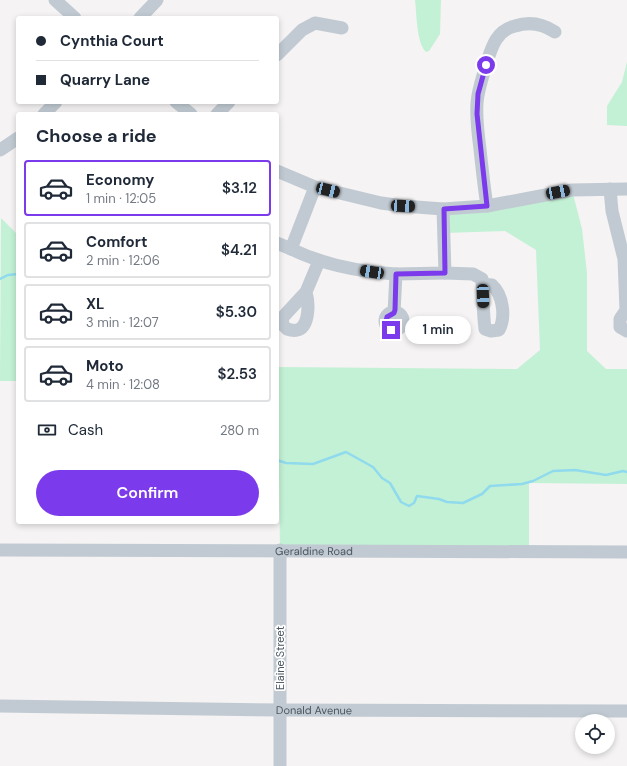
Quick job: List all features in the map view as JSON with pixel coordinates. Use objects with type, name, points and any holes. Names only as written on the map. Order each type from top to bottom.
[{"type":"street","points":[[55,0],[73,16]]},
{"type":"street","points":[[142,16],[157,0]]},
{"type":"street","points":[[279,53],[302,30],[315,23],[342,28]]},
{"type":"street","points":[[487,206],[477,110],[478,94],[493,44],[504,31],[520,24],[538,24],[556,32]]},
{"type":"street","points":[[46,112],[54,104]]},
{"type":"street","points":[[178,104],[188,112]]},
{"type":"street","points":[[219,112],[228,104]]},
{"type":"street","points":[[0,150],[16,139]]},
{"type":"street","points":[[279,172],[315,187],[381,203],[444,209],[487,206],[572,190],[627,189]]},
{"type":"street","points":[[291,249],[315,187]]},
{"type":"street","points":[[610,189],[612,211],[625,259],[626,310],[620,319],[620,327],[627,331]]},
{"type":"street","points":[[444,209],[445,273]]},
{"type":"street","points":[[279,243],[319,261],[351,269],[396,274],[473,274],[482,279],[482,284]]},
{"type":"street","points":[[306,292],[319,261]]},
{"type":"street","points":[[394,313],[396,274]]},
{"type":"street","name":"Geraldine Road","points":[[0,550],[627,552]]},
{"type":"street","name":"Elaine Street","points":[[280,550],[280,766]]},
{"type":"street","name":"Donald Avenue","points":[[0,706],[280,710],[627,711]]},
{"type":"green space","points":[[415,0],[441,0],[440,34],[429,51],[426,52],[420,42]]},
{"type":"green space","points":[[627,62],[627,126],[607,125],[607,106],[622,82]]},
{"type":"green space","points":[[572,190],[582,229],[587,273],[587,351],[606,369],[627,369],[627,484],[529,483],[529,551],[280,550],[279,367],[517,369],[540,350],[536,250],[505,231],[444,233],[443,209]]},
{"type":"green space","points":[[1,218],[16,233],[16,381],[0,381]]},
{"type":"waterway","points":[[0,279],[8,275],[16,274]]},
{"type":"waterway","points":[[279,461],[286,463],[313,464],[346,452],[373,467],[382,478],[390,483],[401,502],[409,506],[414,503],[417,496],[439,499],[447,502],[463,503],[482,494],[490,486],[522,484],[533,481],[553,471],[575,470],[606,475],[623,471],[627,472]]},
{"type":"route","points":[[391,330],[386,325],[386,322],[388,315],[394,313],[395,310],[396,274],[445,273],[444,209],[487,206],[477,114],[478,94],[486,65]]}]
